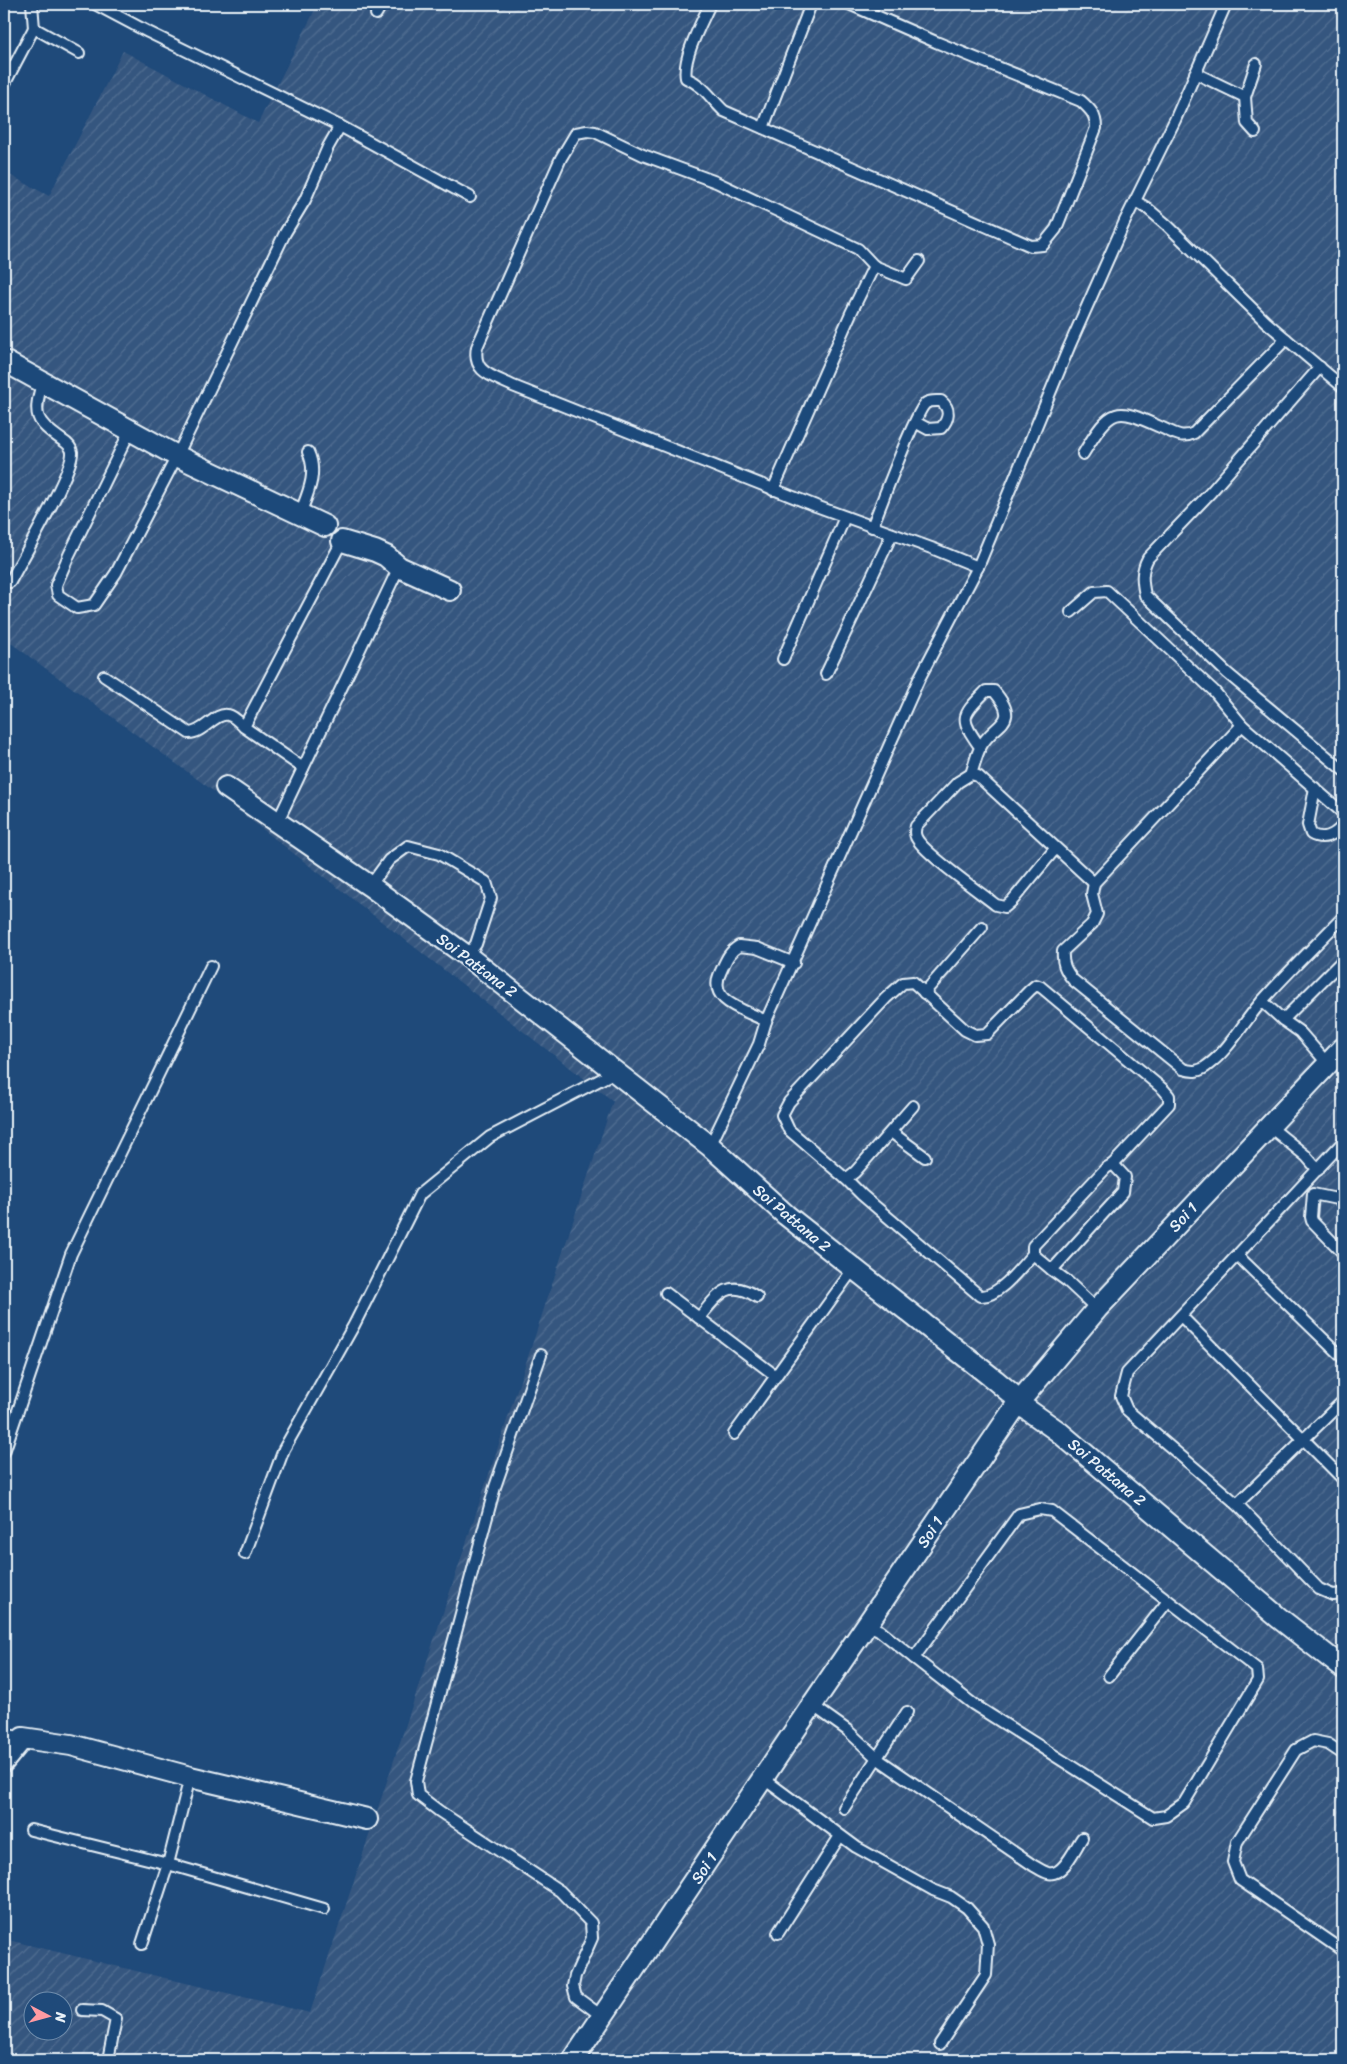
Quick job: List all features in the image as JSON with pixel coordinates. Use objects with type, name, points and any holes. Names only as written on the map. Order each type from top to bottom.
[{"type":"street","points":[[4,361],[42,384],[177,456],[326,526]]},
{"type":"street","points":[[342,541],[375,551],[386,556],[398,567],[450,590]]},
{"type":"street","name":"Soi Pattana 2","points":[[226,787],[280,817],[370,886],[467,956],[710,1146],[786,1215],[995,1380],[1013,1395],[1018,1403],[1059,1432],[1279,1618],[1343,1668]]},
{"type":"street","name":"Soi 1","points":[[573,2060],[1018,1403],[1097,1309],[1343,1048]]},
{"type":"street","points":[[4,1761],[14,1736],[71,1745],[190,1777],[367,1819]]},
{"type":"lane","points":[[4,85],[34,28],[32,4]]},
{"type":"lane","points":[[95,4],[340,126],[470,197]]},
{"type":"lane","points":[[376,14],[382,4]]},
{"type":"lane","points":[[710,4],[692,46],[685,71],[686,78],[704,88],[724,111],[1031,246],[1043,245],[1051,238],[1056,229],[1096,128],[1096,117],[1081,101],[936,42],[850,4]]},
{"type":"lane","points":[[763,128],[811,4]]},
{"type":"lane","points":[[710,1146],[760,1044],[766,1021],[794,963],[918,679],[978,567],[1069,347],[1135,201],[1175,120],[1226,4]]},
{"type":"lane","points":[[34,28],[79,53]]},
{"type":"lane","points":[[1255,132],[1247,123],[1245,97],[1256,64]]},
{"type":"lane","points":[[1195,73],[1245,97]]},
{"type":"lane","points":[[130,431],[56,585],[58,595],[77,608],[94,604],[116,573],[177,456],[285,233],[305,200],[328,147],[340,126]]},
{"type":"lane","points":[[919,261],[906,279],[874,266],[858,249],[716,182],[643,154],[596,132],[576,133],[561,158],[477,347],[476,362],[481,370],[513,386],[774,490],[978,567]]},
{"type":"lane","points":[[1135,201],[1147,208],[1167,225],[1266,322],[1343,387]]},
{"type":"lane","points":[[774,490],[851,312],[874,266]]},
{"type":"lane","points":[[1083,454],[1099,427],[1110,417],[1121,413],[1133,415],[1183,436],[1194,434],[1286,339]]},
{"type":"lane","points":[[1320,367],[1211,492],[1148,558],[1143,567],[1142,581],[1145,594],[1227,673],[1343,770]]},
{"type":"lane","points":[[10,582],[55,497],[70,463],[72,452],[70,445],[40,422],[37,406],[42,384]]},
{"type":"lane","points":[[872,527],[915,422]]},
{"type":"lane","points":[[300,514],[314,472],[312,460],[308,452]]},
{"type":"lane","points":[[783,658],[845,517]]},
{"type":"lane","points":[[826,674],[892,534]]},
{"type":"lane","points":[[244,727],[342,541]]},
{"type":"lane","points":[[280,817],[398,567]]},
{"type":"lane","points":[[1071,612],[1094,592],[1107,591],[1214,691],[1242,725],[1343,813]]},
{"type":"lane","points":[[104,676],[189,733],[196,733],[219,716],[230,715],[303,768]]},
{"type":"lane","points":[[980,747],[966,728],[965,717],[971,706],[986,691],[994,690],[1004,702],[1007,713],[1005,720],[980,747],[971,774],[958,782],[916,826],[915,836],[919,842],[996,905],[1005,907],[1055,848]]},
{"type":"lane","points":[[1242,725],[1094,883],[1092,894],[1096,914],[1092,924],[1063,951],[1066,972],[1073,980],[1183,1069],[1191,1072],[1198,1071],[1208,1066],[1220,1054],[1262,1001],[1343,917]]},
{"type":"lane","points":[[971,774],[978,776],[990,785],[1094,883]]},
{"type":"lane","points":[[1315,788],[1308,825],[1311,834],[1322,838],[1330,836],[1343,825]]},
{"type":"lane","points":[[370,886],[389,860],[408,846],[439,854],[486,882],[491,898],[476,944],[467,956]]},
{"type":"lane","points":[[924,993],[982,927]]},
{"type":"lane","points":[[766,1021],[726,1002],[720,994],[718,977],[730,952],[739,946],[757,948],[794,963]]},
{"type":"lane","points":[[1283,1020],[1343,960]]},
{"type":"lane","points":[[4,1452],[71,1254],[211,966]]},
{"type":"lane","points":[[913,982],[924,993],[965,1030],[975,1035],[980,1035],[987,1034],[1036,985],[1041,987],[1164,1090],[1168,1096],[1169,1104],[1113,1164],[1106,1168],[1040,1236],[1033,1246],[1033,1254],[995,1292],[987,1297],[980,1296],[862,1195],[789,1130],[782,1115],[790,1102],[886,998],[903,983],[913,982]]},
{"type":"lane","points":[[1262,1001],[1300,1032],[1327,1063]]},
{"type":"lane","points":[[245,1554],[284,1448],[354,1325],[420,1194],[490,1137],[615,1072]]},
{"type":"lane","points":[[846,1179],[855,1172],[913,1106]]},
{"type":"lane","points":[[1269,1126],[1299,1150],[1318,1170]]},
{"type":"lane","points":[[891,1132],[925,1157]]},
{"type":"lane","points":[[1343,1142],[1128,1373],[1121,1396],[1127,1410],[1237,1504],[1320,1589],[1334,1595],[1343,1594]]},
{"type":"lane","points":[[1052,1270],[1123,1192],[1125,1177],[1113,1164]]},
{"type":"lane","points":[[1303,1184],[1313,1194],[1337,1199],[1343,1204]]},
{"type":"lane","points":[[1313,1194],[1312,1221],[1343,1253]]},
{"type":"lane","points":[[1033,1254],[1067,1281],[1097,1309]]},
{"type":"lane","points":[[1238,1256],[1343,1358]]},
{"type":"lane","points":[[734,1434],[854,1268]]},
{"type":"lane","points":[[699,1318],[718,1295],[729,1289],[739,1288],[757,1297]]},
{"type":"lane","points":[[666,1293],[776,1376]]},
{"type":"lane","points":[[1181,1316],[1343,1479]]},
{"type":"lane","points":[[541,1355],[495,1487],[416,1781],[418,1795],[560,1891],[591,1923],[592,1938],[575,1976],[573,1986],[576,1997],[603,2017]]},
{"type":"lane","points":[[1237,1504],[1343,1401]]},
{"type":"lane","points":[[867,1625],[879,1630],[914,1658],[973,1704],[1153,1818],[1166,1816],[1184,1803],[1258,1680],[1257,1669],[1052,1511],[1040,1509],[1018,1514],[914,1658]]},
{"type":"lane","points":[[1109,1676],[1168,1600]]},
{"type":"lane","points":[[812,1705],[847,1730],[878,1759],[1034,1866],[1048,1873],[1056,1873],[1062,1868],[1082,1838]]},
{"type":"lane","points":[[844,1808],[878,1759],[907,1712]]},
{"type":"lane","points":[[1343,1754],[1328,1744],[1313,1741],[1296,1750],[1237,1842],[1233,1862],[1240,1880],[1343,1951]]},
{"type":"lane","points":[[142,1944],[168,1864],[190,1777]]},
{"type":"lane","points":[[764,1779],[856,1847],[933,1890],[951,1897],[966,1908],[983,1926],[988,1944],[986,1975],[940,2044]]},
{"type":"lane","points":[[31,1830],[168,1864],[324,1908]]},
{"type":"lane","points":[[778,1933],[840,1836]]},
{"type":"lane","points":[[82,2010],[102,2011],[116,2019],[108,2060]]},
{"type":"shaded area","points":[[318,4],[1343,4],[1343,2060],[4,2060],[4,1939],[310,2013],[613,1101],[208,787],[4,638],[4,172],[49,196],[123,51],[258,123]]}]
